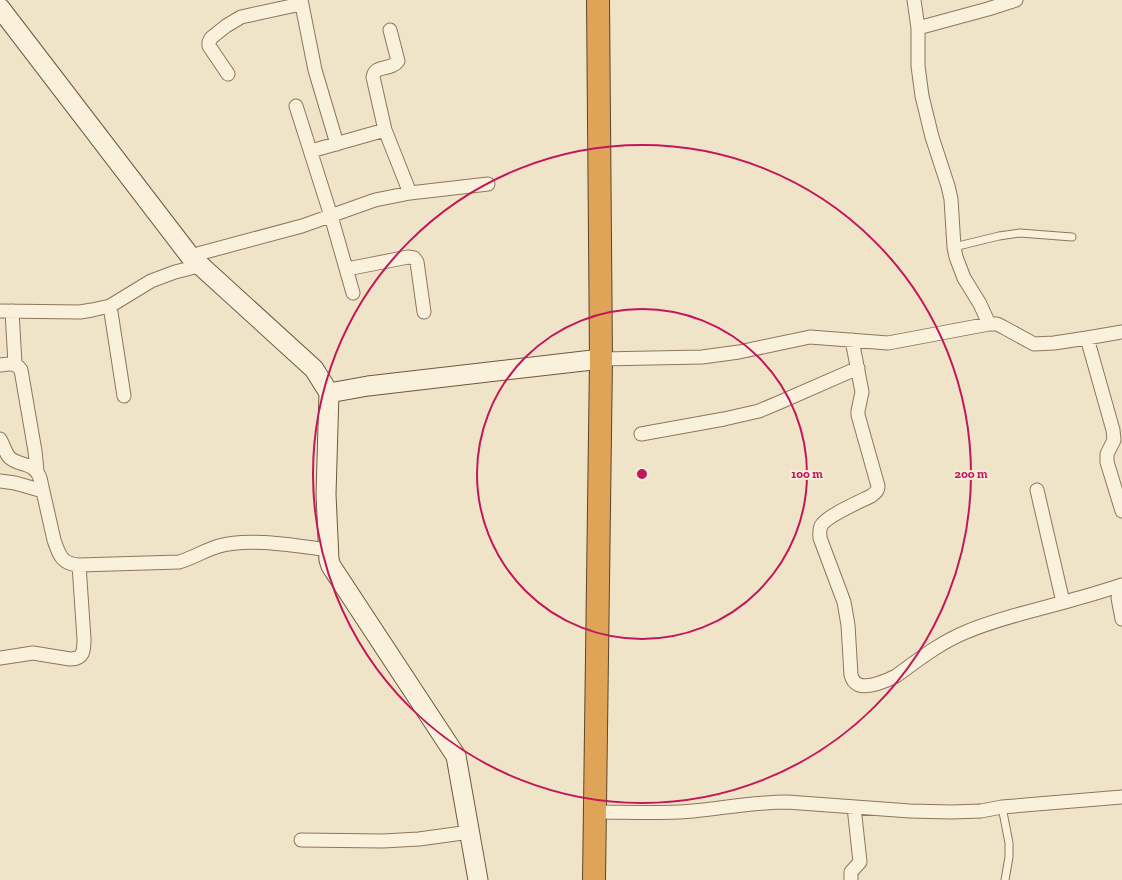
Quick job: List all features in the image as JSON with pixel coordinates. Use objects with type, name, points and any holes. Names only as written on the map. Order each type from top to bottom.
[{"type":"highway","points":[[594,880],[602,359],[598,0]]},
{"type":"main road","points":[[0,8],[194,261],[314,369],[329,394],[326,494],[329,555],[331,566],[456,756],[478,880]]},
{"type":"main road","points":[[329,394],[368,386],[602,359]]},
{"type":"street","points":[[914,0],[918,28],[918,66],[922,96],[932,138],[951,199],[954,247],[964,278],[980,304],[989,324]]},
{"type":"street","points":[[918,28],[1016,0]]},
{"type":"street","points":[[228,74],[209,46],[208,42],[211,38],[226,26],[241,17],[301,2],[315,70],[336,144]]},
{"type":"street","points":[[390,30],[398,61],[395,64],[377,70],[373,75],[386,130],[410,193]]},
{"type":"street","points":[[296,106],[332,216],[353,293]]},
{"type":"street","points":[[311,151],[386,130]]},
{"type":"street","points":[[15,364],[6,311],[80,312],[110,306],[156,279],[175,272],[194,261],[332,216],[375,200],[410,193],[488,184]]},
{"type":"street","points":[[347,269],[408,257],[414,258],[417,262],[424,312]]},
{"type":"street","points":[[110,306],[124,396]]},
{"type":"street","points":[[602,359],[702,357],[739,352],[810,336],[888,343],[989,324],[1004,326],[1034,344],[1054,343],[1122,332]]},
{"type":"street","points":[[1088,338],[1113,430],[1114,440],[1107,454],[1107,462],[1122,510]]},
{"type":"street","points":[[852,340],[862,392],[858,415],[878,489],[871,496],[829,517],[821,526],[820,538],[844,602],[848,625],[851,675],[854,681],[859,685],[880,683],[896,676],[948,641],[965,632],[1011,616],[1122,585]]},
{"type":"street","points":[[0,365],[15,364],[19,366],[22,374],[37,471],[40,478],[54,540],[61,557],[67,563],[79,565],[179,562],[219,546],[234,543],[274,544],[329,555]]},
{"type":"street","points":[[641,434],[759,411],[858,368]]},
{"type":"street","points":[[0,439],[9,457],[31,466],[37,471]]},
{"type":"street","points":[[0,481],[15,483],[43,491]]},
{"type":"street","points":[[1037,490],[1063,602]]},
{"type":"street","points":[[0,658],[33,653],[70,659],[80,656],[84,650],[84,639],[79,565]]},
{"type":"street","points":[[1122,590],[1118,598],[1122,619]]},
{"type":"street","points":[[595,812],[691,811],[767,802],[787,802],[910,811],[951,812],[981,811],[1002,807],[1122,797]]},
{"type":"street","points":[[851,880],[851,872],[859,865],[860,860],[854,807]]},
{"type":"street","points":[[301,840],[419,840],[470,832]]},
{"type":"lane","points":[[954,247],[999,236],[1020,233],[1072,237]]},
{"type":"lane","points":[[1002,807],[1009,842],[1009,857],[1005,880]]}]
